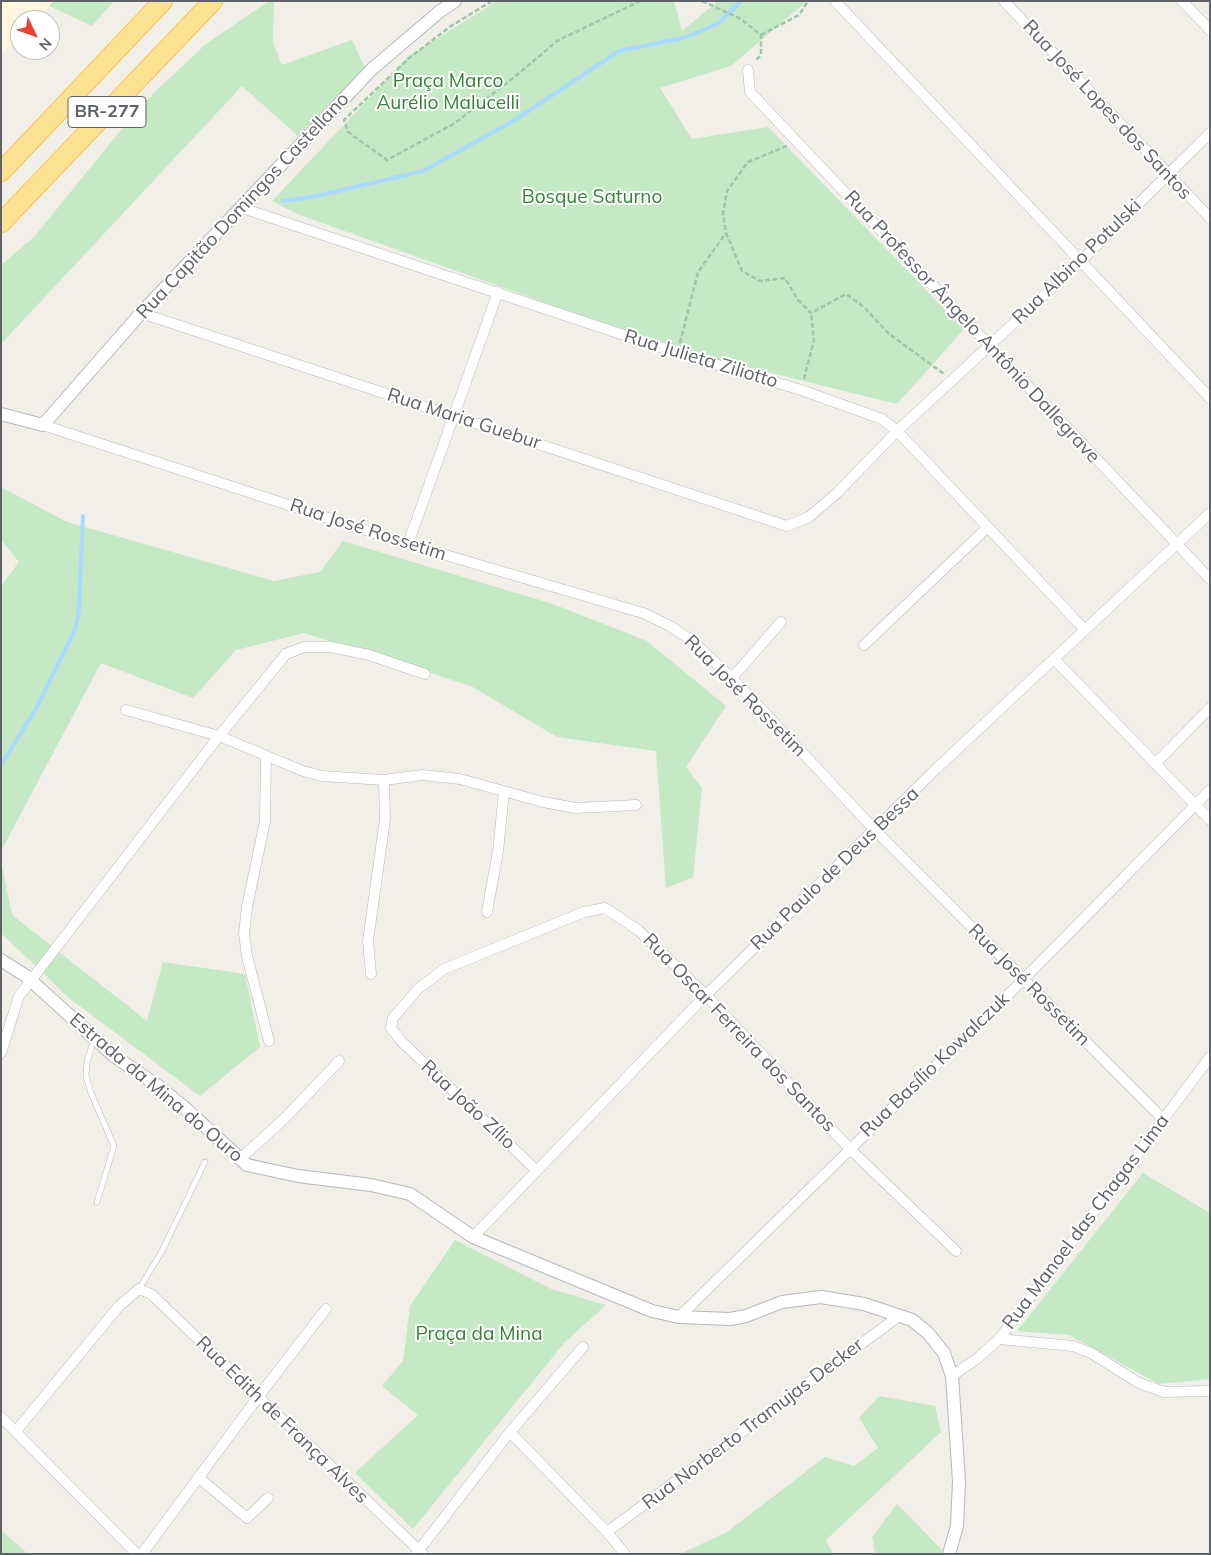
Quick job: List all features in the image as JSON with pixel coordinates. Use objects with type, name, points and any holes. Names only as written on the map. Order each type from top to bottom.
[{"type":"highway","name":"BR-277","points":[[1,172],[164,1]]},
{"type":"highway","name":"BR-277","points":[[1,223],[213,1]]},
{"type":"highway","points":[[182,33],[223,1]]},
{"type":"street","name":"Rua Capitão Domingos Castellano","points":[[44,425],[142,313],[372,69],[438,12],[455,1]]},
{"type":"street","points":[[835,1],[1210,398]]},
{"type":"street","name":"Rua José Lopes dos Santos","points":[[1004,1],[1210,218]]},
{"type":"street","points":[[1182,1],[1210,30]]},
{"type":"street","name":"Rua Professor Ângelo Antônio Dallegrave","points":[[748,70],[750,92],[1210,579]]},
{"type":"street","name":"Rua Albino Potulski","points":[[787,526],[809,517],[837,493],[897,430],[1080,262],[1210,133]]},
{"type":"street","name":"Rua Julieta Ziliotto","points":[[242,208],[675,352],[801,390],[882,419],[897,430],[1085,630]]},
{"type":"street","points":[[408,544],[498,292]]},
{"type":"street","name":"Rua Maria Guebur","points":[[142,313],[787,526]]},
{"type":"street","name":"Rua José Rossetim","points":[[1,414],[44,425],[408,544],[643,612],[670,626],[691,640],[732,678],[876,831],[1163,1119]]},
{"type":"street","name":"Rua Paulo de Deus Bessa","points":[[473,1237],[536,1169],[706,995],[876,831],[936,770],[1210,513]]},
{"type":"street","points":[[864,645],[988,527]]},
{"type":"street","points":[[732,678],[781,622]]},
{"type":"street","points":[[1,1053],[19,996],[219,736],[286,654],[304,646],[331,648],[369,655],[425,674]]},
{"type":"street","points":[[1054,659],[1210,820]]},
{"type":"street","points":[[1155,764],[1210,708]]},
{"type":"street","points":[[126,710],[219,736],[303,771],[322,776],[384,780],[422,774],[460,779],[504,792],[576,808],[636,805]]},
{"type":"street","points":[[266,756],[266,821],[246,907],[244,933],[247,956],[268,1041]]},
{"type":"street","points":[[371,974],[368,942],[386,819],[384,780]]},
{"type":"street","name":"Rua Basílio Kowalczuk","points":[[679,1317],[1023,980],[1210,790]]},
{"type":"street","points":[[487,912],[498,851],[504,792]]},
{"type":"street","name":"Rua Oscar Ferreira dos Santos","points":[[400,1041],[391,1028],[393,1018],[418,989],[444,969],[584,912],[605,908],[627,921],[706,995],[850,1148],[956,1251]]},
{"type":"street","name":"Estrada da Mina do Ouro","points":[[1,960],[31,981],[94,1039],[158,1086],[247,1165],[298,1176],[371,1185],[410,1194],[473,1237],[652,1311],[679,1317],[730,1319],[746,1316],[782,1302],[821,1297],[864,1304],[912,1320],[928,1333],[944,1353],[952,1376],[958,1481],[957,1526],[949,1554]]},
{"type":"street","name":"Rua João Zílio","points":[[400,1041],[536,1169]]},
{"type":"street","name":"Rua Manoel das Chagas Lima","points":[[952,1376],[979,1357],[999,1339],[1210,1056]]},
{"type":"street","points":[[241,1158],[284,1119],[339,1061]]},
{"type":"street","points":[[16,1431],[119,1306],[139,1289]]},
{"type":"street","name":"Rua Edith de França Alves","points":[[139,1289],[151,1294],[420,1552]]},
{"type":"street","points":[[142,1554],[258,1396],[326,1309]]},
{"type":"street","name":"Rua Norberto Tramujas Decker","points":[[607,1532],[899,1316]]},
{"type":"street","points":[[999,1339],[1073,1346],[1090,1353],[1139,1383],[1164,1392],[1210,1391]]},
{"type":"street","points":[[420,1552],[510,1432],[583,1347]]},
{"type":"street","points":[[1,1418],[136,1554]]},
{"type":"street","points":[[510,1432],[607,1532],[625,1554]]},
{"type":"street","points":[[198,1477],[247,1518],[268,1498]]},
{"type":"lane","points":[[94,1039],[87,1062],[86,1076],[91,1093],[114,1146],[97,1202]]},
{"type":"lane","points":[[139,1289],[162,1251],[205,1162]]},
{"type":"path","points":[[492,1],[451,26],[409,58],[344,120],[348,132],[387,160],[455,123],[557,41],[640,1]]},
{"type":"path","points":[[702,1],[741,19],[761,35]]},
{"type":"path","points":[[761,35],[799,15],[808,1]]},
{"type":"path","points":[[748,70],[761,55],[761,35]]},
{"type":"path","points":[[798,142],[748,162],[726,191],[723,214],[726,233],[742,271],[760,281],[785,278],[798,300],[811,312],[814,340],[801,390]]},
{"type":"path","points":[[678,350],[686,311],[698,272],[726,233]]},
{"type":"path","points":[[811,312],[846,294],[864,307],[888,333],[932,364]]},
{"type":"shaded area","points":[[1,1],[54,1],[45,10],[10,10],[10,47],[1,56]]},
{"type":"green space","points":[[54,1],[114,1],[92,26],[49,6]]},
{"type":"green space","points":[[269,1],[274,1],[273,43],[282,65],[352,40],[365,68],[298,136],[242,86],[1,344],[1,265],[34,237],[142,104],[206,44]]},
{"type":"green space","name":"Bosque Saturno","points":[[497,1],[674,1],[682,31],[718,1],[807,1],[731,66],[660,88],[692,139],[768,127],[964,329],[897,404],[678,350],[297,214],[272,201],[409,56]]},
{"type":"green space","points":[[1,487],[67,522],[274,581],[320,572],[343,541],[553,604],[647,641],[726,706],[686,767],[702,788],[693,877],[666,888],[656,751],[557,737],[471,686],[304,633],[236,650],[193,698],[101,663],[1,851],[1,586],[19,562],[1,540]]},
{"type":"green space","points":[[1,861],[12,915],[147,1021],[163,962],[245,974],[260,1047],[200,1096],[69,998],[1,933]]},
{"type":"green space","points":[[1143,1173],[1210,1213],[1210,1379],[1159,1384],[1069,1335],[1017,1331]]},
{"type":"green space","name":"Praça da Mina","points":[[455,1240],[551,1289],[606,1305],[565,1342],[413,1529],[355,1473],[418,1415],[382,1386],[403,1361],[410,1306]]},
{"type":"green space","points":[[879,1396],[935,1406],[941,1432],[826,1540],[833,1554],[680,1554],[727,1532],[825,1457],[854,1466],[878,1448],[859,1418]]},
{"type":"green space","points":[[897,1504],[943,1551],[940,1554],[875,1554],[872,1537]]},
{"type":"green space","points":[[1,1530],[28,1554],[1,1554]]},
{"type":"waterway","points":[[283,201],[312,197],[423,171],[515,120],[619,51],[687,37],[719,23],[741,1]]},
{"type":"waterway","points":[[1,765],[36,709],[75,630],[79,609],[83,516]]},
{"type":"park label","name":"Praça Marco Aurélio Malucelli","points":[[448,92]]}]
